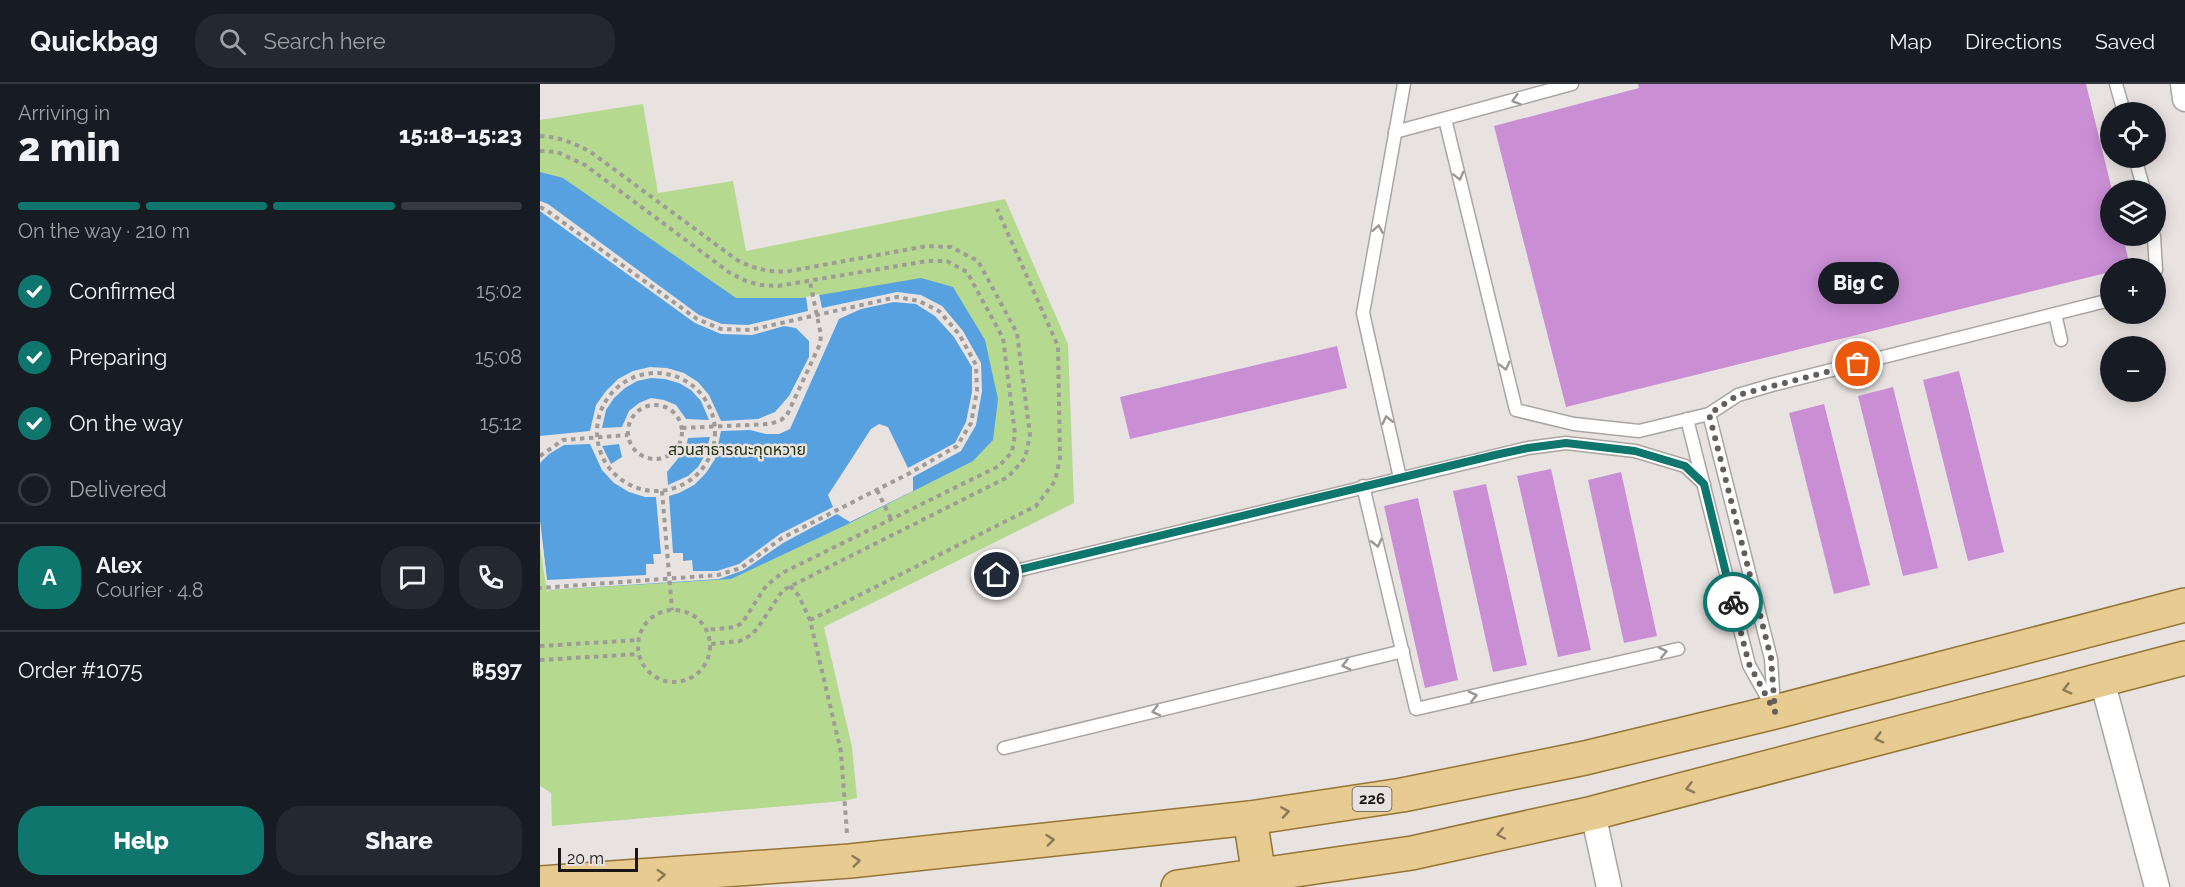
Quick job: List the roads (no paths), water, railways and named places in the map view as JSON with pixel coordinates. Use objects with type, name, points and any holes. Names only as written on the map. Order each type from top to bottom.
[{"type":"main road","name":"226","points":[[540,883],[850,861],[1250,818],[1402,795],[1551,765],[1775,712],[2185,604]]},
{"type":"main road","points":[[1178,887],[1412,853],[1593,813],[2185,658]]},
{"type":"main road","points":[[1250,818],[1259,876]]},
{"type":"street","points":[[2183,84],[2185,99]]},
{"type":"street","points":[[2102,680],[2157,887]]},
{"type":"street","points":[[1593,813],[1609,887]]},
{"type":"lane","points":[[1400,477],[1363,313],[1404,84]]},
{"type":"lane","points":[[1395,132],[1572,84]]},
{"type":"lane","points":[[2116,84],[2121,102]]},
{"type":"lane","points":[[1445,119],[1516,410],[1574,424],[1639,431],[1709,414],[1738,395],[2100,303]]},
{"type":"lane","points":[[2055,314],[2061,340]]},
{"type":"lane","points":[[1709,414],[1771,658],[1775,712]]},
{"type":"lane","points":[[1687,419],[1749,664],[1775,712]]},
{"type":"lane","points":[[1635,451],[1639,431]]},
{"type":"lane","points":[[978,580],[1528,448],[1566,443],[1635,451],[1685,466],[1704,484]]},
{"type":"lane","points":[[1363,486],[1416,709],[1678,649]]},
{"type":"lane","points":[[1004,748],[1403,651]]},
{"type":"water","points":[[540,172],[563,178],[736,298],[802,298],[921,278],[953,287],[985,340],[998,399],[993,440],[973,461],[850,523],[731,579],[548,590],[540,521]]},
{"type":"place","name":"Big C","points":[[1858,364]]},
{"type":"park label","name":"สวนสาธารณะกุดหวาย","points":[[737,449]]}]
